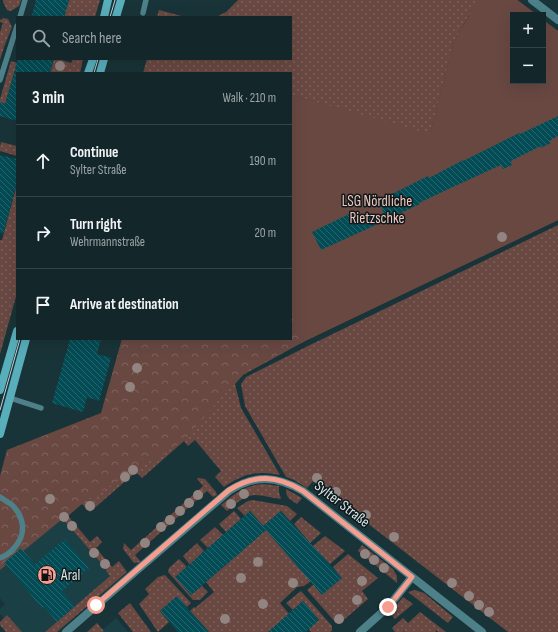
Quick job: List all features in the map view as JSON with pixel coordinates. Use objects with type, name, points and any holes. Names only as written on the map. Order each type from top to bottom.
[{"type":"street","points":[[104,16],[108,0]]},
{"type":"street","points":[[116,16],[121,0]]},
{"type":"street","points":[[532,0],[558,20]]},
{"type":"street","points":[[88,72],[93,60]]},
{"type":"street","points":[[100,72],[104,60]]},
{"type":"street","points":[[0,390],[16,334]]},
{"type":"street","points":[[0,434],[26,340]]},
{"type":"street","name":"Sylter Straße","points":[[66,632],[224,495],[238,485],[250,480],[262,479],[283,481],[292,484],[303,491],[482,632]]},
{"type":"street","points":[[360,632],[388,607],[412,577]]},
{"type":"lane","points":[[20,16],[25,0]]},
{"type":"lane","points":[[143,13],[146,0]]},
{"type":"lane","points":[[0,80],[16,29]]},
{"type":"lane","points":[[10,398],[41,408]]},
{"type":"lane","points":[[0,497],[15,509],[22,522],[23,528],[22,535],[17,545],[5,556],[0,558]]},
{"type":"shaded area","points":[[51,505],[107,570],[110,576],[45,632],[22,632],[7,615],[4,618],[0,614],[0,609],[5,604],[0,598],[0,549]]},
{"type":"shaded area","points":[[116,618],[128,632],[100,632]]},
{"type":"green space","points":[[3,0],[21,0],[19,6],[11,11],[7,10]]},
{"type":"green space","points":[[69,0],[100,0],[95,16],[64,16]]},
{"type":"green space","points":[[238,0],[517,0],[533,12],[510,12],[510,15],[469,15],[454,42],[430,134],[432,136],[292,95],[292,72],[143,72],[147,60],[292,60],[292,16],[218,16],[226,12]]},
{"type":"green space","name":"LSG Nördliche Rietzschke","points":[[478,0],[517,0],[533,12],[510,12],[510,84],[546,84],[546,22],[558,31],[558,220],[305,341],[242,373],[184,441],[82,503],[0,570],[0,476],[7,450],[101,413],[122,340],[292,340],[292,95],[430,134],[454,42]]},
{"type":"green space","name":"LSG Nördliche Rietzschke","points":[[478,0],[517,0],[533,12],[510,12],[510,84],[546,84],[546,22],[558,31],[558,220],[305,341],[292,318],[292,95],[430,134],[454,42]]},
{"type":"green space","points":[[159,10],[181,16],[157,16]]},
{"type":"green space","points":[[4,18],[8,19],[12,27],[0,60],[0,32],[3,23],[0,22],[0,20]]},
{"type":"green space","points":[[54,60],[61,60],[71,63],[72,60],[83,60],[80,72],[50,72]]},
{"type":"green space","points":[[11,61],[17,63],[5,104],[0,102],[0,99]]},
{"type":"green space","points":[[1,142],[16,146],[16,156],[0,151]]},
{"type":"green space","points":[[16,188],[16,297],[0,354],[0,240],[2,240]]},
{"type":"green space","points":[[558,225],[558,632],[508,632],[313,481],[307,488],[286,477],[245,406],[241,384],[246,377]]},
{"type":"green space","points":[[292,339],[305,341],[243,375],[235,384],[241,408],[280,475],[264,473],[250,474],[224,487],[215,477],[221,471],[195,440],[188,446],[184,441],[142,478],[136,472],[90,512],[82,504],[68,516],[90,542],[97,536],[102,542],[96,548],[112,567],[119,561],[127,572],[57,632],[45,632],[110,576],[106,571],[107,570],[51,505],[91,453],[122,340]]},
{"type":"green space","points":[[197,479],[205,479],[217,495],[213,497],[207,491],[135,555],[141,562],[134,563],[123,549],[124,543],[131,550],[203,486]]},
{"type":"green space","points":[[264,484],[279,486],[281,499],[261,495],[251,495],[227,511],[221,505],[241,490],[251,486]]},
{"type":"green space","points":[[286,489],[302,498],[297,504],[290,499]]},
{"type":"green space","points":[[253,500],[287,506],[297,514],[290,521],[281,511],[263,526],[250,511],[245,516],[237,508],[248,501]]},
{"type":"green space","points":[[234,511],[241,519],[226,532],[219,524]]},
{"type":"green space","points":[[301,517],[321,533],[310,543],[294,524]]},
{"type":"green space","points":[[215,527],[223,535],[208,548],[200,540]]},
{"type":"green space","points":[[266,530],[311,581],[304,586],[297,587],[280,603],[289,614],[268,632],[209,632],[190,611],[214,592],[206,582]]},
{"type":"green space","points":[[325,536],[345,551],[330,564],[313,546]]},
{"type":"green space","points":[[197,543],[204,551],[190,565],[183,556]]},
{"type":"green space","points":[[362,545],[393,569],[397,576],[397,583],[358,551]]},
{"type":"green space","points":[[348,554],[378,578],[362,591],[368,599],[339,624],[336,623],[307,590],[314,584],[341,578],[333,567]]},
{"type":"green space","points":[[179,559],[187,567],[176,577],[191,595],[202,586],[208,592],[200,600],[193,600],[168,572],[169,568]]},
{"type":"green space","points":[[165,575],[191,603],[187,607],[177,596],[160,611],[169,622],[158,632],[139,604],[149,594],[145,589],[158,577]]},
{"type":"green space","points":[[415,590],[424,593],[453,617],[448,623],[408,592]]},
{"type":"green space","points":[[301,591],[332,626],[332,631],[311,632],[309,629],[319,620],[303,601],[293,610],[286,603]]},
{"type":"green space","points":[[403,597],[413,604],[395,619],[390,613]]},
{"type":"green space","points":[[130,603],[151,632],[133,632],[118,613]]},
{"type":"green space","points":[[420,612],[446,632],[438,632],[437,630],[435,632],[395,632],[392,628],[403,618],[408,623]]},
{"type":"green space","points":[[7,615],[22,632],[6,632],[0,625],[0,622]]},
{"type":"green space","points":[[97,623],[104,631],[87,632]]},
{"type":"building","points":[[36,0],[69,0],[64,16],[32,15]]},
{"type":"building","points":[[18,60],[54,60],[50,72],[14,73]]},
{"type":"building","points":[[14,74],[16,74],[16,121],[0,116],[0,102],[5,104]]},
{"type":"building","points":[[558,116],[558,136],[549,141],[551,143],[541,148],[541,146],[511,161],[512,165],[503,169],[501,165],[321,250],[312,232],[355,211],[360,220],[384,213],[378,201],[428,176],[429,178],[519,133],[520,134]]},
{"type":"building","points":[[0,155],[16,159],[16,188],[3,234],[0,233]]},
{"type":"building","points":[[70,340],[101,340],[97,354],[111,358],[99,401],[87,397],[83,412],[52,403]]},
{"type":"building","points":[[250,511],[263,526],[281,511],[342,578],[322,595],[266,530],[191,595],[175,577]]},
{"type":"building","name":"Aral","points":[[65,539],[89,568],[62,591],[75,606],[57,622],[44,607],[42,608],[4,563],[21,548],[35,564]]},
{"type":"building","points":[[177,596],[209,632],[178,632],[160,611]]},
{"type":"building","points":[[303,601],[319,620],[309,629],[305,632],[268,632]]},
{"type":"tram line","points":[[110,16],[115,0]]},
{"type":"tram line","points":[[94,72],[98,60]]},
{"type":"tram line","points":[[0,410],[20,340]]},
{"type":"place","name":"Aral","points":[[47,575]]},
{"type":"route","points":[[96,605],[229,490],[250,480],[273,479],[292,484],[303,491],[412,577],[388,607]]}]
